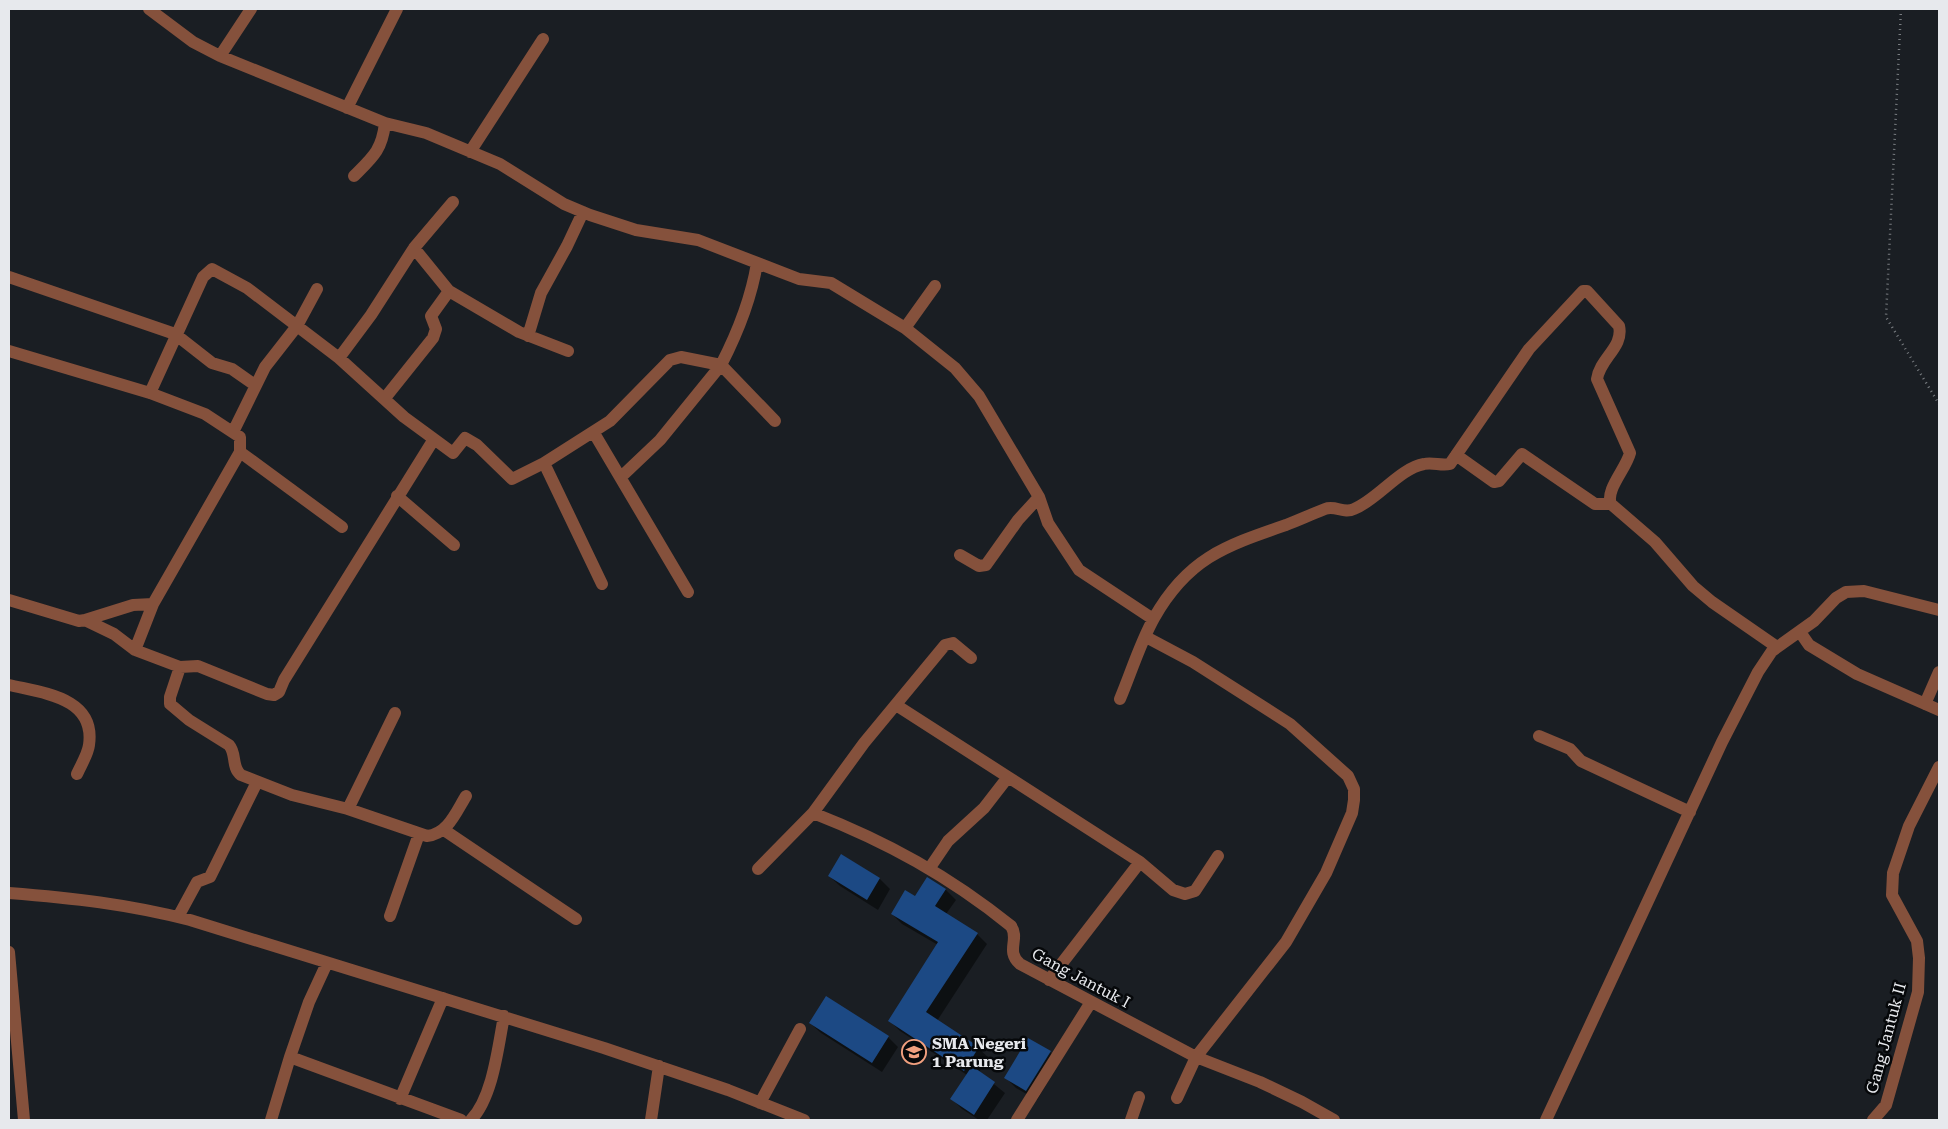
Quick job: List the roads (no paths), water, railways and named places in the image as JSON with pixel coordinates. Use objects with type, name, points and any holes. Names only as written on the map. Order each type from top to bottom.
[{"type":"street","points":[[149,9],[193,42],[220,56],[385,123],[426,133],[500,164],[564,204],[636,230],[698,240],[757,264],[808,281],[831,284],[905,328],[955,368],[979,396],[1039,497],[1048,523],[1079,570],[1153,619]]},
{"type":"street","points":[[220,56],[251,9]]},
{"type":"street","points":[[347,108],[397,9]]},
{"type":"street","points":[[470,152],[542,38]]},
{"type":"street","points":[[354,176],[379,150],[383,140],[385,123]]},
{"type":"street","points":[[339,358],[371,315],[414,248],[454,202]]},
{"type":"street","points":[[528,336],[541,293],[568,246],[583,212]]},
{"type":"street","points":[[414,248],[449,292],[528,336],[568,351]]},
{"type":"street","points":[[621,477],[660,440],[721,364],[737,333],[753,289],[757,264]]},
{"type":"street","points":[[150,393],[175,334],[203,277],[212,269],[247,288],[339,358],[404,417],[453,453],[465,438],[512,479],[544,463],[594,433],[610,421],[662,366],[670,360],[681,357],[721,364],[775,420]]},
{"type":"street","points":[[9,277],[175,334],[212,363],[232,369],[255,384]]},
{"type":"street","points":[[905,328],[935,286]]},
{"type":"street","points":[[234,430],[264,367],[297,326],[317,289]]},
{"type":"street","points":[[1120,699],[1153,619],[1182,579],[1213,553],[1323,510],[1333,508],[1344,511],[1355,509],[1408,471],[1425,463],[1437,466],[1450,464],[1528,349],[1583,291],[1587,291],[1619,326],[1621,333],[1618,342],[1606,359],[1597,378],[1630,453],[1625,469],[1610,492],[1611,504]]},
{"type":"street","points":[[385,398],[433,338],[436,330],[431,316],[449,292]]},
{"type":"street","points":[[9,351],[150,393],[205,414],[234,430],[240,436],[240,452],[153,604],[135,650]]},
{"type":"street","points":[[594,433],[688,592]]},
{"type":"street","points":[[85,620],[114,634],[135,650],[180,667],[198,666],[267,694],[274,695],[279,692],[284,680],[434,439]]},
{"type":"street","points":[[240,452],[342,527]]},
{"type":"street","points":[[1456,455],[1494,482],[1499,481],[1519,454],[1522,454],[1595,504],[1611,504],[1655,542],[1693,586],[1777,647]]},
{"type":"street","points":[[544,463],[602,584]]},
{"type":"street","points":[[397,496],[454,545]]},
{"type":"street","points":[[960,555],[979,566],[986,565],[1018,520],[1039,497]]},
{"type":"street","points":[[1546,1120],[1743,700],[1763,664],[1777,647],[1800,632],[1836,598],[1855,590],[1939,610]]},
{"type":"street","points":[[9,600],[79,621],[132,605],[153,604]]},
{"type":"street","points":[[1800,632],[1809,645],[1857,674],[1939,710]]},
{"type":"street","points":[[1146,637],[1193,662],[1290,724],[1338,765],[1348,776],[1354,788],[1352,813],[1321,882],[1286,942],[1196,1057],[1178,1098]]},
{"type":"street","points":[[758,869],[813,813],[864,743],[947,643],[953,643],[971,658]]},
{"type":"street","points":[[180,667],[170,697],[170,704],[189,720],[229,745],[232,749],[238,772],[257,782],[292,795],[348,809],[419,834],[435,835],[444,830],[452,821],[466,796]]},
{"type":"street","points":[[1926,704],[1939,672]]},
{"type":"street","points":[[9,685],[62,698],[72,703],[80,711],[88,728],[89,745],[77,774]]},
{"type":"street","points":[[896,705],[1140,862],[1172,890],[1180,894],[1190,894],[1199,887],[1218,856]]},
{"type":"street","points":[[348,809],[395,713]]},
{"type":"street","points":[[1539,736],[1570,749],[1581,761],[1690,812]]},
{"type":"street","name":"Gang Jantuk II","points":[[1873,1120],[1886,1105],[1918,992],[1919,958],[1917,941],[1892,895],[1893,873],[1909,826],[1939,767]]},
{"type":"street","points":[[929,869],[948,841],[984,808],[1008,777]]},
{"type":"street","points":[[178,917],[196,883],[210,877],[257,782]]},
{"type":"street","name":"Gang Jantuk I","points":[[813,813],[880,841],[979,901],[1011,926],[1014,932],[1014,959],[1020,964],[1196,1057],[1268,1086],[1334,1120]]},
{"type":"street","points":[[444,830],[576,919]]},
{"type":"street","points":[[390,916],[419,834]]},
{"type":"street","points":[[1049,980],[1140,862]]},
{"type":"street","points":[[9,893],[93,900],[178,917],[504,1016],[659,1066],[802,1120]]},
{"type":"street","points":[[9,952],[14,1061],[24,1120]]},
{"type":"street","points":[[271,1120],[309,1002],[327,963]]},
{"type":"street","points":[[400,1099],[444,998]]},
{"type":"street","points":[[1017,1120],[1091,1002]]},
{"type":"street","points":[[471,1120],[476,1114],[494,1072],[504,1016]]},
{"type":"street","points":[[760,1103],[800,1029]]},
{"type":"street","points":[[290,1057],[461,1120]]},
{"type":"street","points":[[651,1120],[659,1066]]},
{"type":"street","points":[[1131,1120],[1139,1097]]},
{"type":"place","name":"SMA Negeri 1 Parung","points":[[914,1052]]}]
